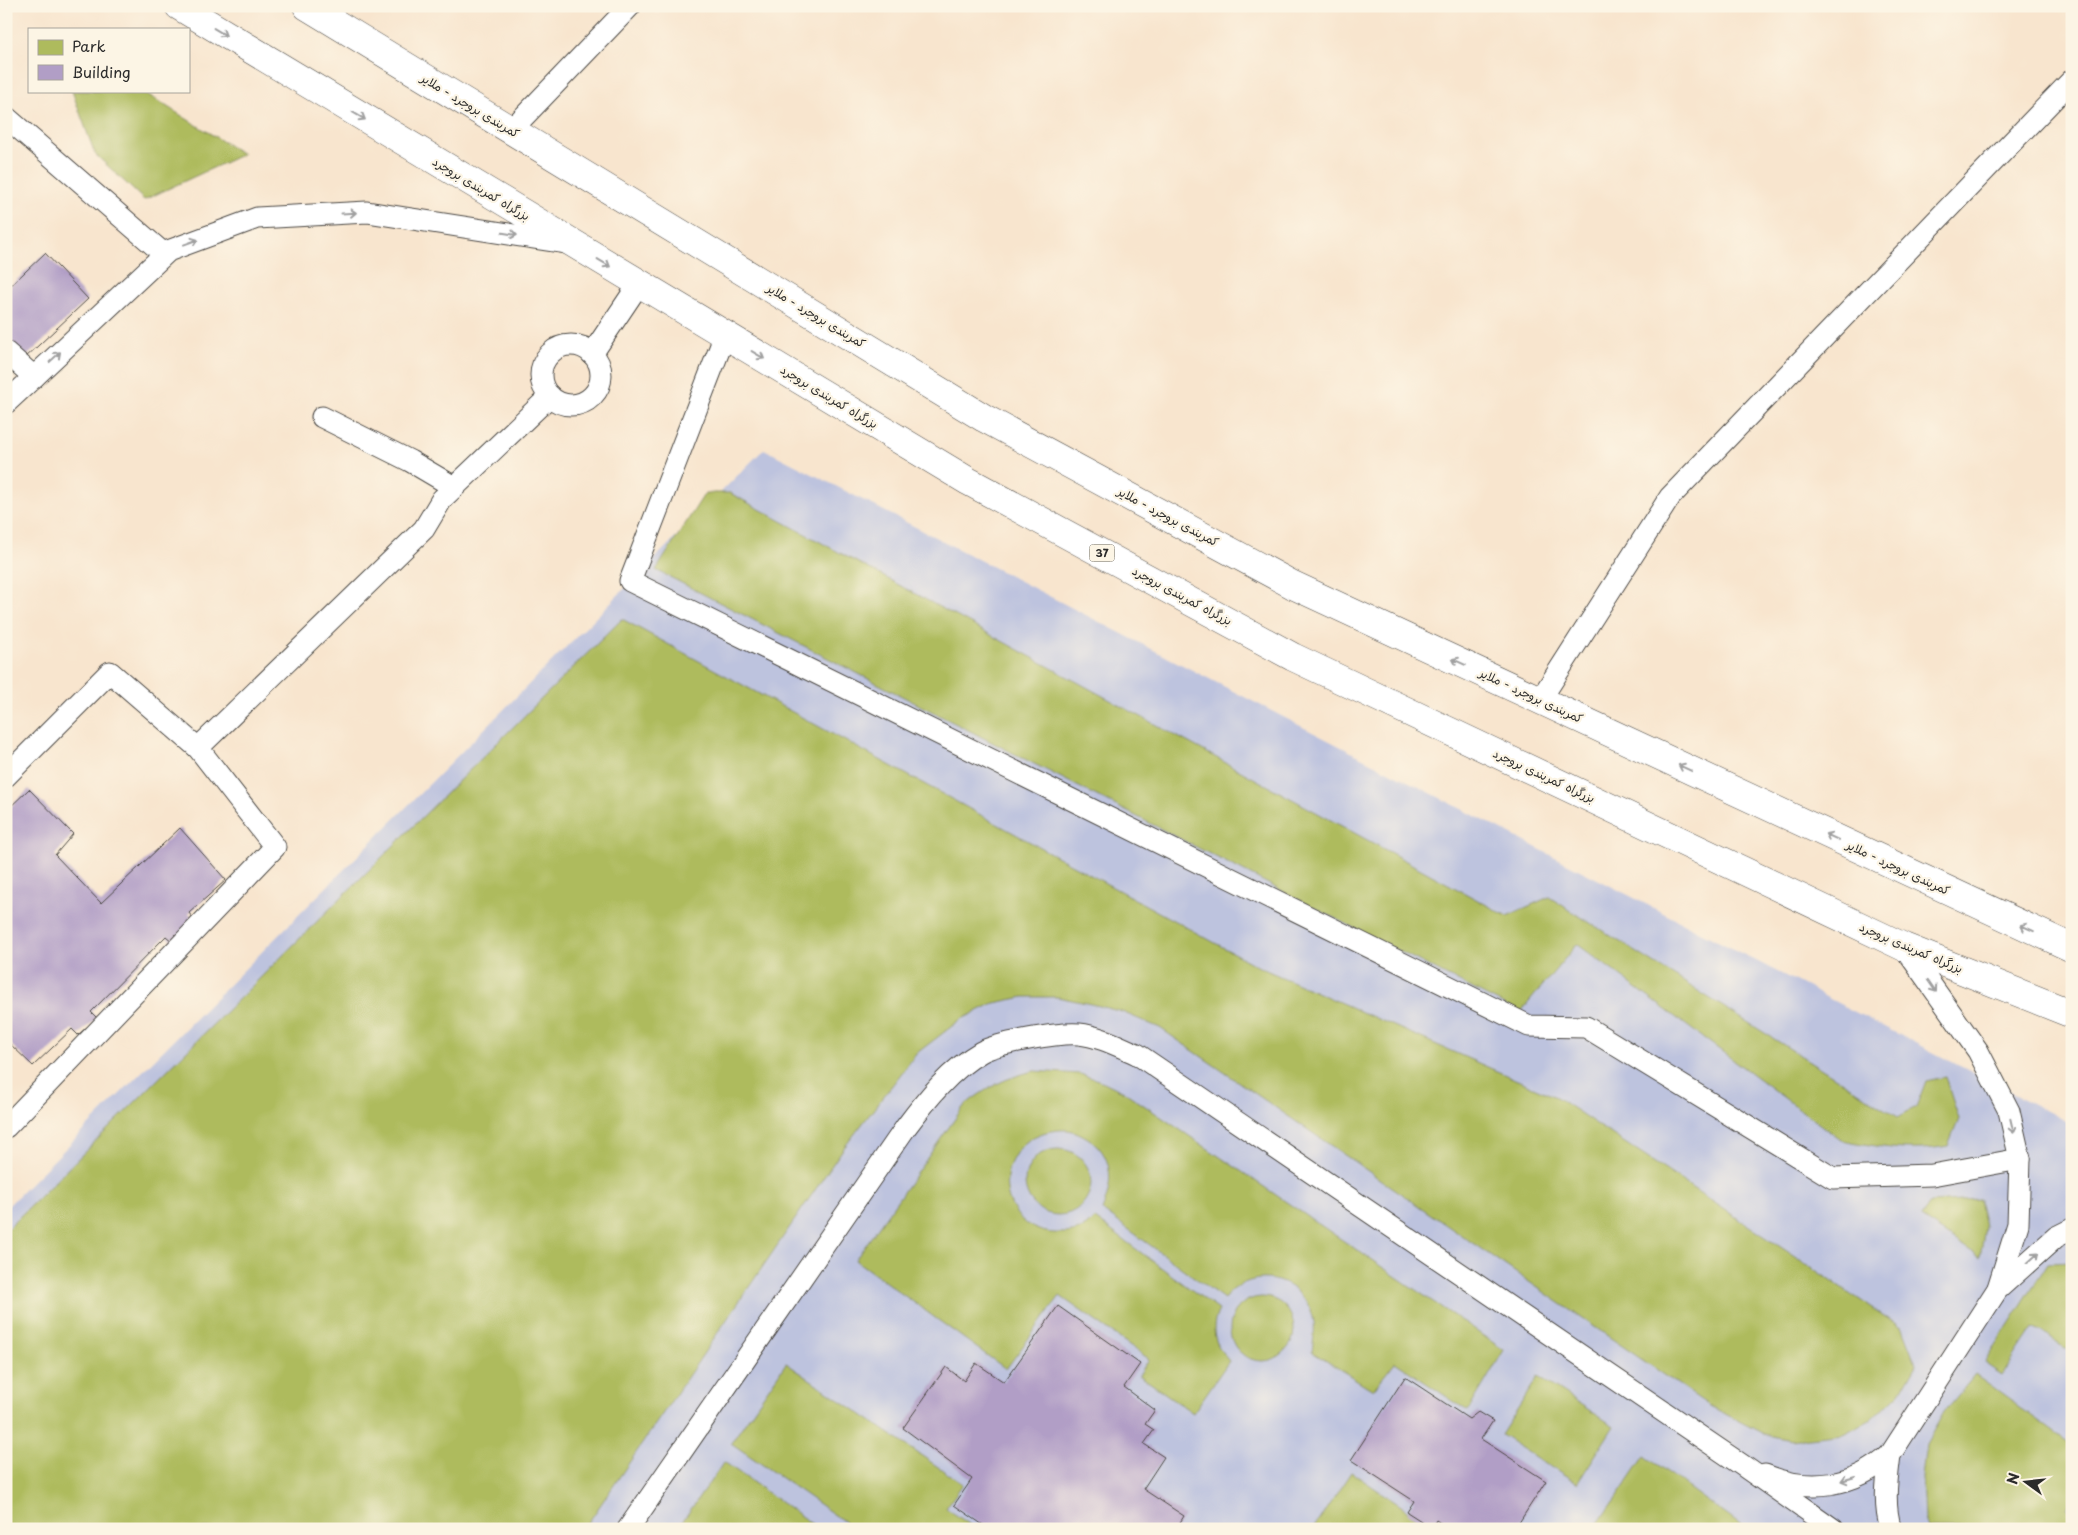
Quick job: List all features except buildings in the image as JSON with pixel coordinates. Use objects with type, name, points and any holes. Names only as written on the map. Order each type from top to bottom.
[{"type":"highway","name":"بزرگراه کمربندی بروجرد","points":[[179,6],[968,481],[1294,657],[1904,946],[2072,1014]]},
{"type":"highway","name":"کمربندی بروجرد - ملایر","points":[[307,6],[984,418],[1293,585],[2072,948]]},
{"type":"lane","points":[[510,130],[630,6]]},
{"type":"lane","points":[[1540,700],[1670,497],[2072,80]]},
{"type":"lane","points":[[6,116],[164,254]]},
{"type":"lane","points":[[6,403],[168,250],[257,218],[367,212],[572,244]]},
{"type":"lane","points":[[592,354],[640,284]]},
{"type":"lane","points":[[725,335],[630,581],[1528,1026],[1586,1028],[1833,1178],[1932,1175],[2020,1159]]},
{"type":"lane","points":[[568,344],[578,345],[592,354],[599,364],[601,374],[600,384],[588,399],[580,404],[570,406],[560,403],[550,396],[541,381],[544,361],[550,353],[568,344]]},
{"type":"lane","points":[[6,352],[34,377]]},
{"type":"lane","points":[[198,748],[424,530],[442,499],[550,396]]},
{"type":"lane","points":[[322,417],[410,461],[454,487]]},
{"type":"lane","points":[[6,776],[110,672],[198,748],[276,847],[6,1127]]},
{"type":"lane","points":[[1904,946],[1978,1051],[2009,1111],[2020,1159],[2018,1224],[1997,1290]]},
{"type":"lane","points":[[628,1529],[900,1135],[931,1094],[959,1068],[982,1051],[1011,1042],[1078,1034],[1107,1041],[1137,1054],[1742,1465],[1833,1529]]},
{"type":"lane","points":[[1742,1465],[1768,1476],[1797,1484],[1828,1485],[1859,1476],[1877,1466],[1890,1455],[1997,1290],[2056,1237],[2072,1229]]},
{"type":"lane","points":[[1890,1455],[1887,1496],[1888,1519],[1891,1529]]},
{"type":"shaded area","points":[[764,449],[2072,1124],[2072,1529],[6,1529],[6,1208]]},
{"type":"green space","points":[[72,92],[144,92],[243,154],[144,200],[95,154]]},
{"type":"green space","points":[[705,493],[730,493],[1507,916],[1549,897],[1898,1117],[1916,1107],[1926,1081],[1945,1077],[1959,1119],[1948,1146],[1907,1149],[1841,1140],[1577,944],[1520,1013],[656,570]]},
{"type":"green space","points":[[622,619],[1259,967],[1556,1097],[1902,1328],[1916,1364],[1900,1392],[1872,1419],[1843,1434],[1791,1440],[1764,1434],[1708,1405],[1160,1028],[1122,1012],[1100,1006],[1058,997],[1024,997],[994,1003],[960,1020],[917,1053],[843,1149],[584,1529],[6,1529],[6,1230]]},
{"type":"green space","points":[[1034,1071],[1080,1074],[1104,1082],[1126,1093],[1504,1350],[1468,1411],[1395,1362],[1373,1390],[1312,1352],[1313,1317],[1307,1303],[1286,1284],[1274,1280],[1261,1279],[1247,1282],[1235,1288],[1224,1299],[1102,1210],[1108,1191],[1108,1164],[1104,1155],[1092,1141],[1071,1131],[1056,1130],[1045,1132],[1025,1143],[1014,1157],[1008,1172],[1007,1187],[1010,1202],[1017,1215],[1029,1225],[1043,1231],[1061,1233],[1075,1231],[1086,1226],[1094,1218],[1219,1310],[1214,1324],[1215,1337],[1220,1349],[1229,1361],[1193,1413],[1139,1375],[1149,1359],[1060,1296],[1006,1369],[855,1260],[964,1106],[997,1084]]},
{"type":"green space","points":[[1058,1149],[1071,1152],[1081,1159],[1088,1169],[1091,1182],[1088,1195],[1081,1205],[1071,1212],[1058,1215],[1045,1212],[1035,1205],[1028,1195],[1025,1182],[1028,1169],[1035,1159],[1045,1152]]},
{"type":"green space","points":[[1979,1199],[1985,1227],[1980,1257],[1921,1218],[1930,1202]]},
{"type":"green space","points":[[2072,1262],[2072,1351],[2033,1328],[2002,1375],[1984,1363],[2048,1263]]},
{"type":"green space","points":[[1262,1297],[1280,1303],[1288,1311],[1294,1329],[1288,1347],[1280,1355],[1262,1361],[1244,1355],[1236,1347],[1230,1329],[1236,1311],[1244,1303]]},
{"type":"green space","points":[[786,1363],[963,1484],[946,1508],[976,1529],[855,1529],[731,1443]]},
{"type":"green space","points":[[1975,1375],[2072,1445],[2072,1499],[2066,1508],[2072,1512],[2072,1529],[1927,1529],[1924,1520],[1922,1476],[1926,1444],[1944,1412]]},
{"type":"green space","points":[[1538,1377],[1614,1426],[1577,1484],[1501,1435]]},
{"type":"green space","points":[[1645,1456],[1746,1529],[1595,1529]]},
{"type":"green space","points":[[724,1462],[819,1529],[677,1529]]},
{"type":"green space","points":[[1351,1472],[1435,1529],[1313,1529]]}]
